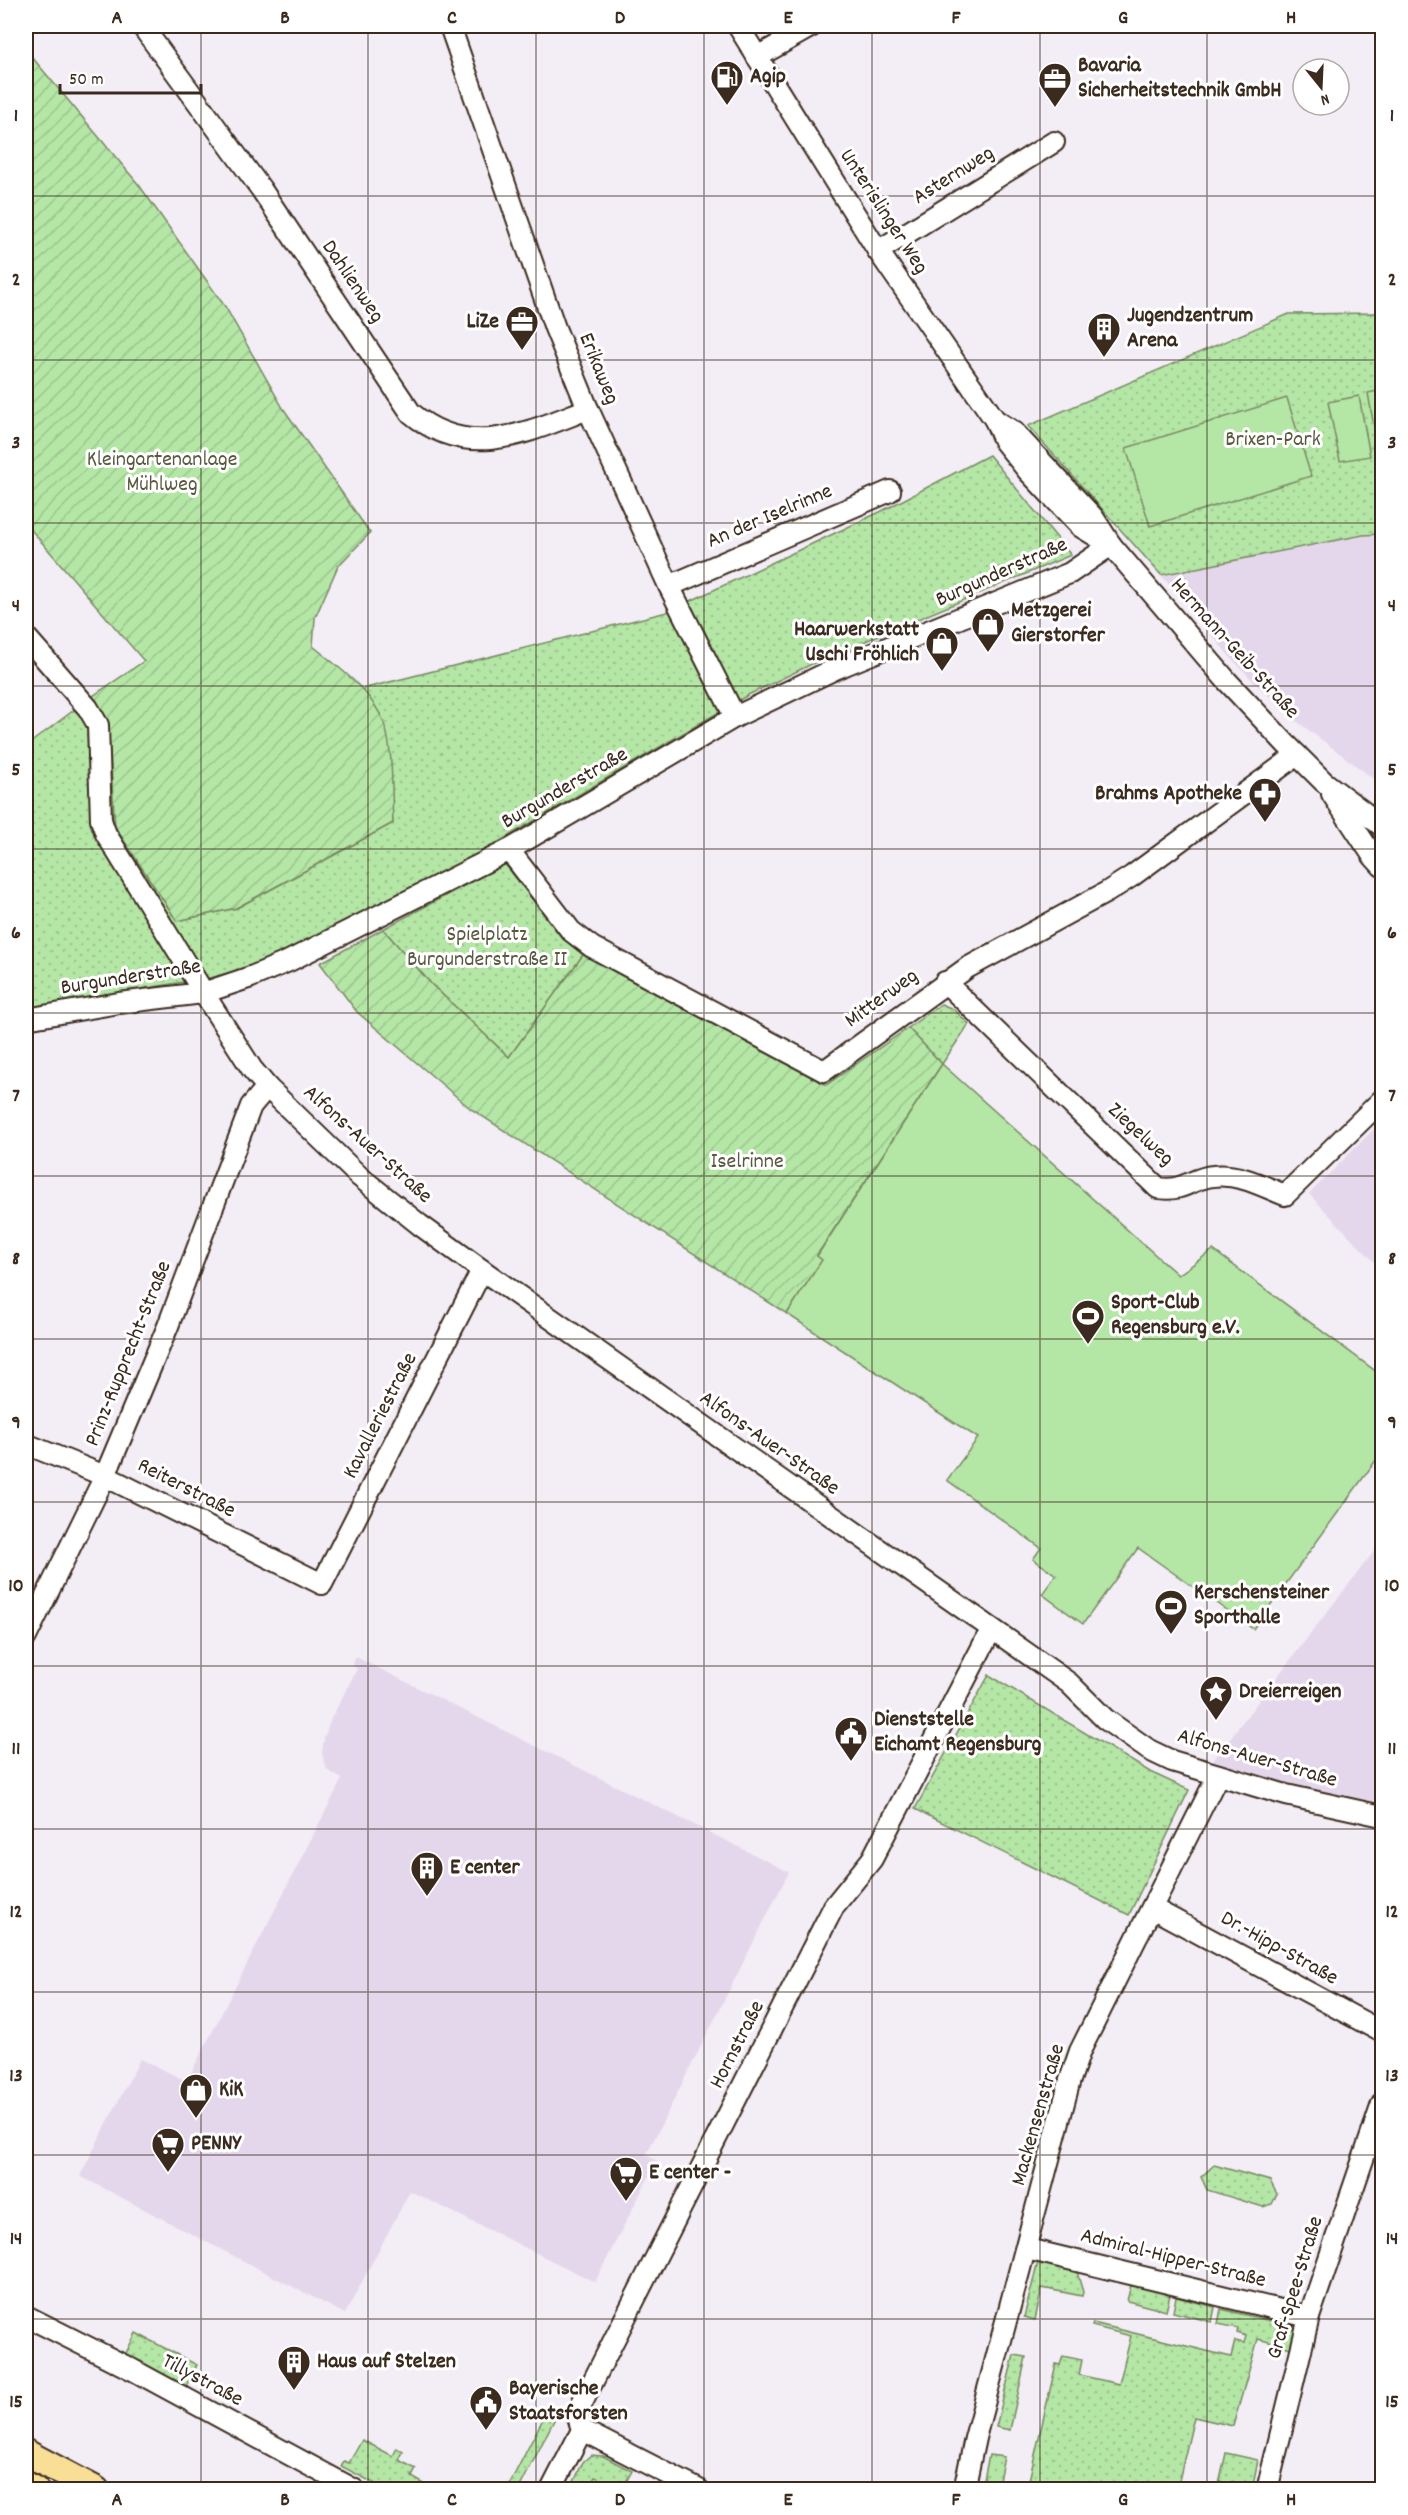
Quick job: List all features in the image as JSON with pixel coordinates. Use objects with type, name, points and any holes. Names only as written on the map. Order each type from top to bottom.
[{"type":"main road","points":[[26,2453],[96,2490]]},
{"type":"main road","points":[[26,2485],[35,2490]]},
{"type":"street","name":"Dahlienweg","points":[[142,26],[261,189],[411,413],[428,427],[480,441],[507,438],[531,431],[588,409]]},
{"type":"street","name":"Erikaweg","points":[[450,26],[555,328],[588,409],[669,586],[735,717]]},
{"type":"street","name":"Unterislinger Weg","points":[[738,26],[878,251],[995,420],[1004,441],[1081,527],[1111,545]]},
{"type":"street","points":[[757,57],[812,26]]},
{"type":"street","name":"Asternweg","points":[[878,251],[1054,142]]},
{"type":"street","name":"An der Iselrinne","points":[[669,586],[890,491]]},
{"type":"street","name":"Burgunderstraße","points":[[26,1019],[119,1003],[203,993],[289,961],[509,850],[735,717],[836,669],[1070,573],[1111,545]]},
{"type":"street","name":"Hermann-Geib-Straße","points":[[1111,545],[1227,681],[1297,755],[1324,782],[1383,826]]},
{"type":"street","name":"Alfons-Auer-Straße","points":[[26,637],[88,708],[98,725],[101,820],[106,834],[203,993],[252,1069],[267,1087],[360,1177],[482,1270],[1069,1683],[1105,1719],[1149,1750],[1172,1761],[1286,1795],[1383,1816]]},
{"type":"street","name":"Mitterweg","points":[[509,850],[571,931],[592,947],[824,1071],[967,968],[1107,892],[1297,755]]},
{"type":"street","name":"Hermann-Geib-Straße","points":[[1324,782],[1373,856],[1383,867]]},
{"type":"street","name":"Ziegelweg","points":[[945,982],[1158,1188],[1172,1190],[1211,1176],[1236,1175],[1285,1195],[1383,1100]]},
{"type":"street","name":"Prinz-Rupprecht-Straße","points":[[26,1637],[105,1476],[168,1326],[251,1106],[267,1087]]},
{"type":"street","name":"Kavalleriestraße","points":[[322,1584],[482,1270]]},
{"type":"street","name":"Reiterstraße","points":[[26,1444],[105,1476],[322,1584]]},
{"type":"street","name":"Hornstraße","points":[[551,2490],[582,2430],[577,2413],[834,1906],[872,1859],[991,1630]]},
{"type":"street","name":"Mackensenstraße","points":[[964,2490],[975,2438],[1080,2051],[1218,1775]]},
{"type":"street","name":"Dr.-Hipp-Straße","points":[[1152,1908],[1383,2032]]},
{"type":"street","name":"Graf-Spee-Straße","points":[[1267,2490],[1309,2317],[1383,2104]]},
{"type":"street","name":"Admiral-Hipper-Straße","points":[[1027,2249],[1309,2317]]},
{"type":"street","name":"Tillystraße","points":[[26,2316],[133,2370],[355,2490]]},
{"type":"street","points":[[582,2430],[699,2490]]},
{"type":"shaded area","points":[[1382,534],[1382,785],[1295,720],[1260,688],[1231,658],[1161,575],[1363,535]]},
{"type":"shaded area","points":[[1382,1121],[1382,1270],[1309,1194]]},
{"type":"shaded area","points":[[1382,1541],[1382,1803],[1272,1785],[1210,1764]]},
{"type":"shaded area","points":[[356,1657],[789,1872],[646,2155],[657,2161],[595,2282],[410,2191],[345,2314],[80,2176],[140,2059],[187,2081],[342,1779],[327,1770],[322,1754],[324,1738],[331,1719],[357,1669],[352,1665]]},
{"type":"green space","name":"Kleingartenanlage Mühlweg","points":[[26,50],[139,185],[226,308],[283,408],[370,533],[338,566],[315,618],[313,646],[359,685],[374,704],[385,725],[390,753],[393,823],[236,908],[177,921],[115,827],[108,722],[90,698],[144,661],[26,524]]},
{"type":"green space","name":"Brixen-Park","points":[[1382,313],[1382,534],[1363,535],[1161,575],[1028,426],[1289,314]]},
{"type":"green space","points":[[1382,390],[1382,454],[1379,455],[1368,393]]},
{"type":"green space","points":[[1359,396],[1370,456],[1340,461],[1328,402]]},
{"type":"green space","points":[[1287,398],[1311,476],[1150,526],[1126,448]]},
{"type":"green space","points":[[989,455],[1071,555],[820,660],[748,695],[495,844],[425,883],[285,953],[214,977],[26,1008],[26,746],[90,698],[108,722],[115,827],[177,921],[237,908],[393,823],[381,715],[362,689],[667,612],[880,512]]},
{"type":"green space","name":"Spielplatz Burgunderstraße II","points":[[505,864],[562,938],[583,955],[509,1057],[432,985],[383,929]]},
{"type":"green space","name":"Iselrinne","points":[[383,929],[432,985],[509,1057],[583,955],[826,1085],[908,1028],[942,1064],[817,1255],[823,1259],[787,1314],[471,1109],[357,1012],[320,963]]},
{"type":"green space","points":[[941,1004],[953,1009],[969,1024],[942,1064],[908,1028]]},
{"type":"green space","name":"Sport-Club Regensburg e.V.","points":[[942,1064],[1178,1275],[1213,1250],[1382,1376],[1382,1452],[1253,1629],[1138,1548],[1083,1624],[1042,1594],[1056,1575],[1033,1559],[1041,1548],[947,1480],[978,1438],[787,1314],[822,1260],[817,1256]]},
{"type":"green space","points":[[989,1675],[1150,1772],[1189,1790],[1129,1915],[915,1809]]},
{"type":"green space","points":[[1214,2165],[1270,2181],[1277,2194],[1272,2204],[1263,2207],[1207,2190],[1201,2177]]},
{"type":"green space","points":[[1038,2262],[1077,2272],[1083,2292],[1082,2296],[1042,2288],[1035,2320],[1024,2317]]},
{"type":"green space","points":[[1131,2285],[1170,2295],[1166,2311],[1127,2301]]},
{"type":"green space","points":[[1176,2297],[1215,2307],[1212,2322],[1173,2312]]},
{"type":"green space","points":[[1221,2309],[1296,2327],[1291,2348],[1258,2339],[1233,2426],[1194,2417],[1177,2489],[1027,2489],[1056,2364],[1060,2365],[1063,2356],[1082,2360],[1079,2375],[1119,2384],[1131,2336],[1092,2326],[1093,2323],[1231,2357],[1235,2341],[1244,2343],[1246,2336],[1237,2333],[1238,2328],[1218,2324]]},
{"type":"green space","points":[[136,2333],[197,2365],[186,2386],[125,2355]]},
{"type":"green space","points":[[1014,2355],[1026,2357],[1010,2430],[996,2427]]},
{"type":"green space","points":[[546,2413],[555,2418],[519,2489],[507,2489]]},
{"type":"green space","points":[[362,2440],[393,2456],[397,2448],[403,2452],[399,2460],[416,2469],[412,2477],[433,2489],[385,2489],[341,2466],[344,2461],[349,2463]]},
{"type":"green space","points":[[1226,2453],[1258,2460],[1252,2489],[1218,2489]]},
{"type":"green space","points":[[591,2455],[603,2456],[632,2471],[622,2489],[595,2477],[590,2485],[583,2482],[579,2487],[573,2484],[583,2462]]},
{"type":"green space","points":[[989,2455],[1004,2457],[997,2489],[982,2489]]},
{"type":"place","name":"Agip","points":[[727,106]]},
{"type":"place","name":"Bavaria Sicherheitstechnik GmbH","points":[[1055,108]]},
{"type":"place","name":"LiZe","points":[[522,351]]},
{"type":"place","name":"Jugendzentrum Arena","points":[[1104,358]]},
{"type":"place","name":"Metzgerei Gierstorfer","points":[[988,653]]},
{"type":"place","name":"Haarwerkstatt Uschi Fröhlich","points":[[942,672]]},
{"type":"place","name":"Brahms Apotheke","points":[[1265,823]]},
{"type":"place","name":"Sport-Club Regensburg e.V.","points":[[1088,1345]]},
{"type":"place","name":"Kerschensteiner Sporthalle","points":[[1171,1635]]},
{"type":"place","name":"Dreierreigen","points":[[1216,1721]]},
{"type":"place","name":"Dienststelle Eichamt Regensburg","points":[[851,1762]]},
{"type":"place","name":"E center","points":[[427,1897]]},
{"type":"place","name":"KiK","points":[[196,2119]]},
{"type":"place","name":"PENNY","points":[[168,2173]]},
{"type":"place","name":"E center -","points":[[626,2202]]},
{"type":"place","name":"Haus auf Stelzen","points":[[294,2391]]},
{"type":"place","name":"Bayerische Staatsforsten","points":[[486,2431]]}]
